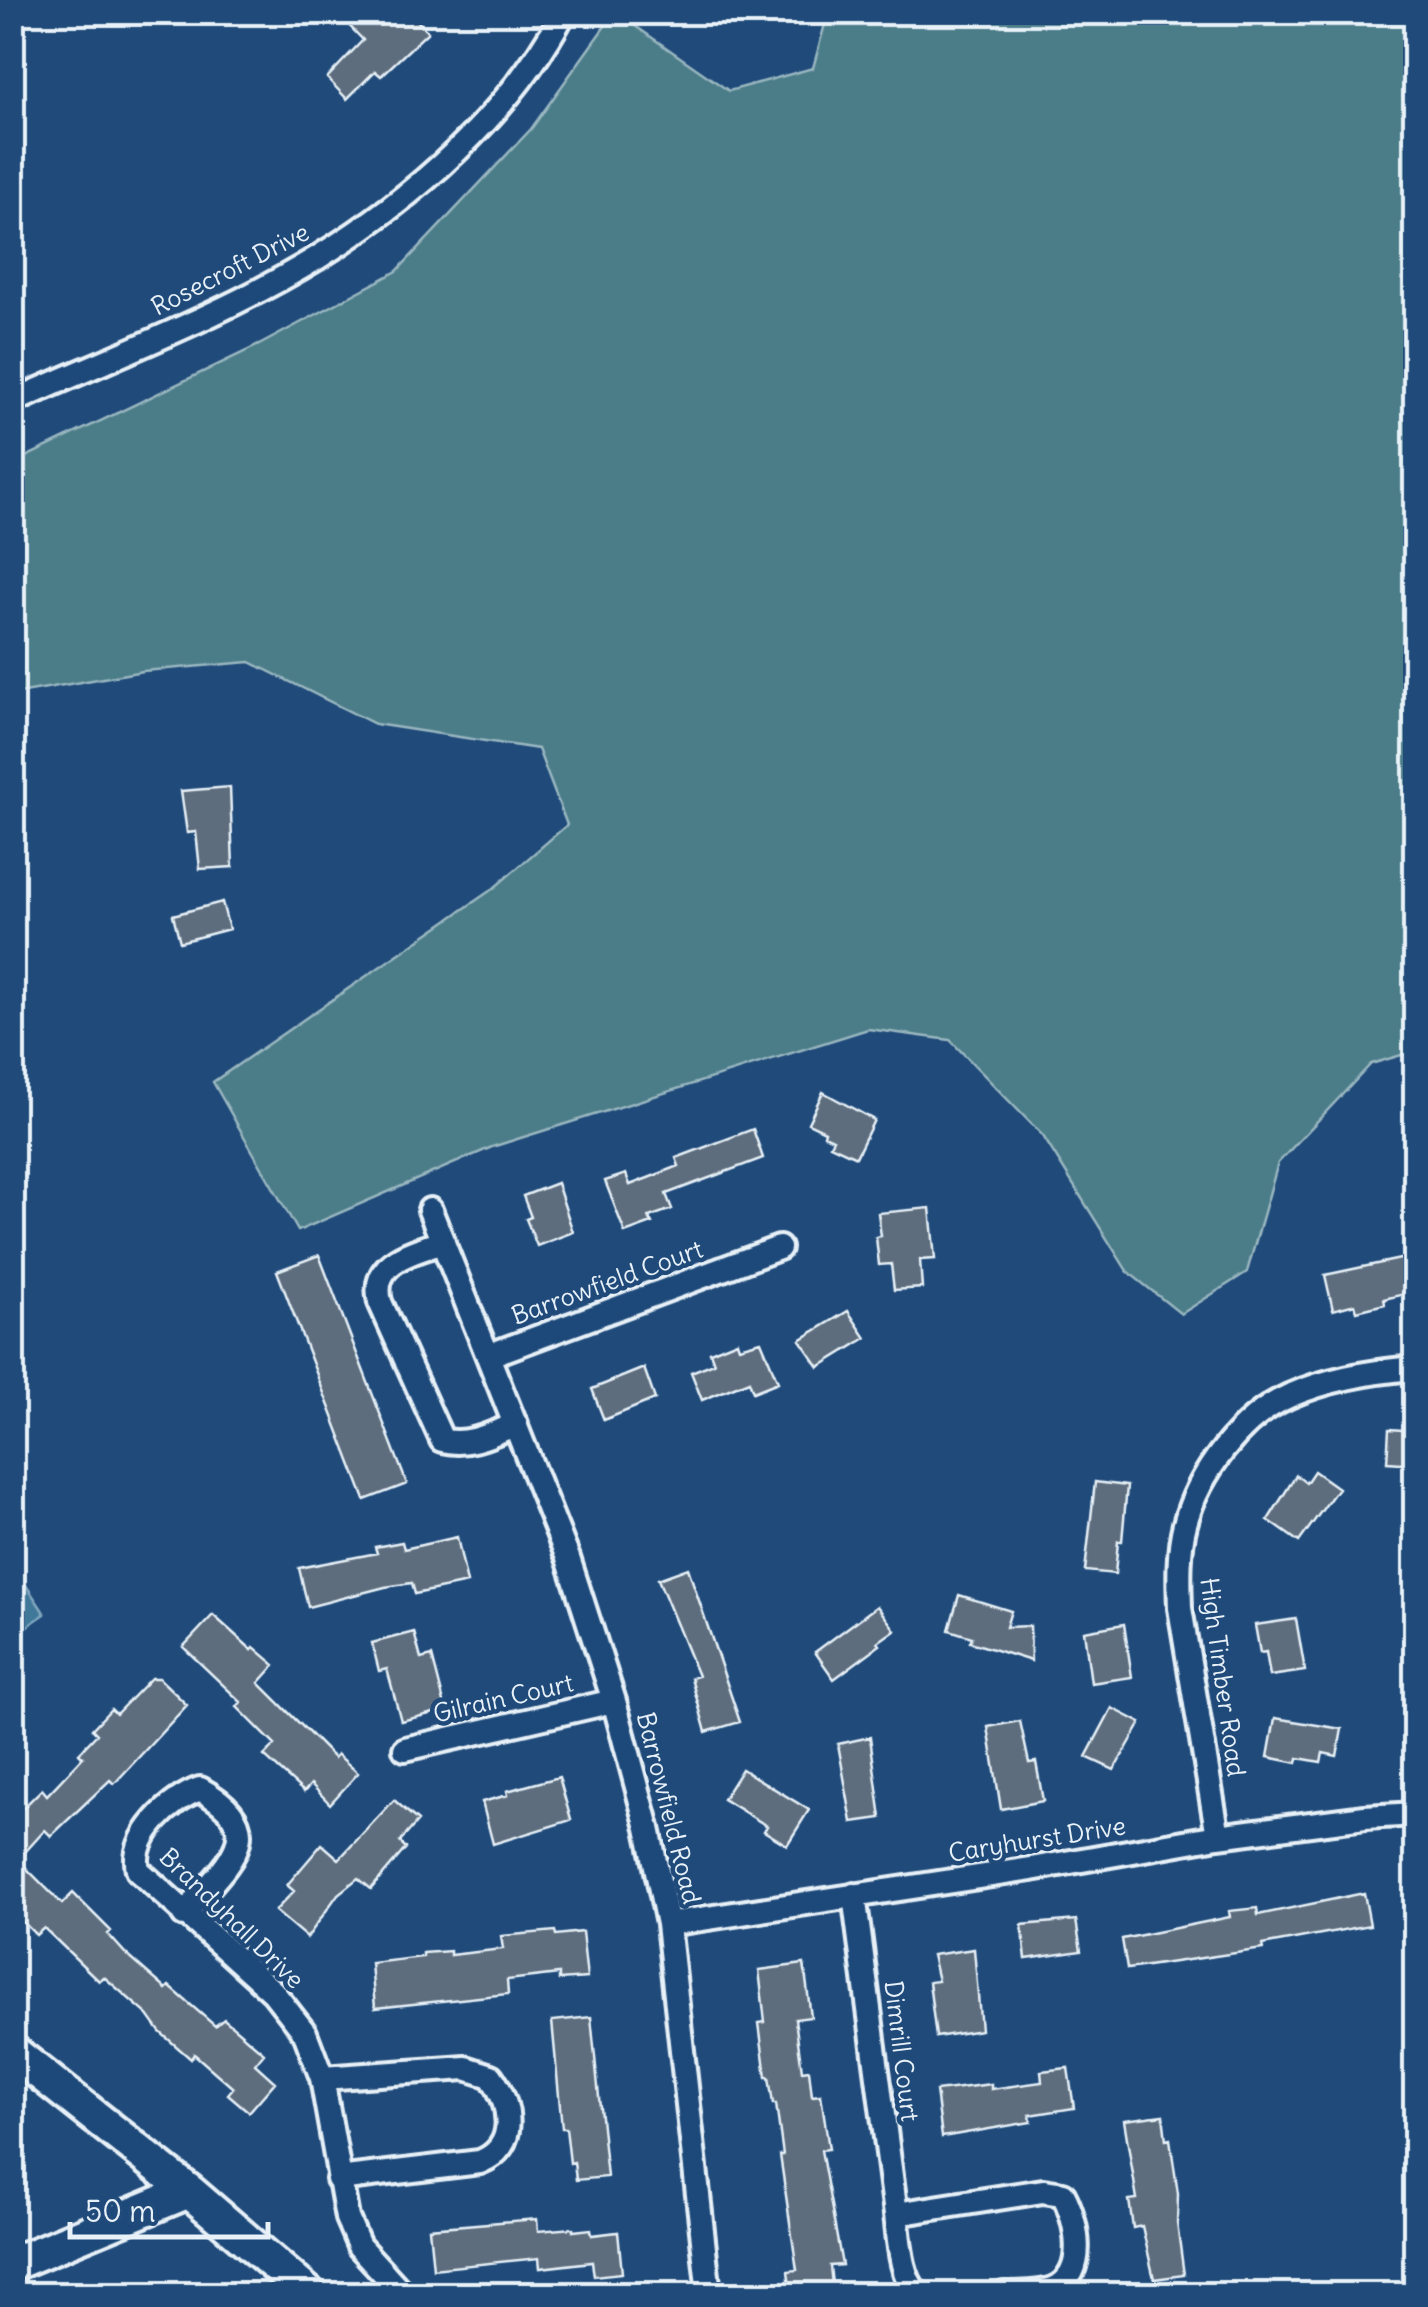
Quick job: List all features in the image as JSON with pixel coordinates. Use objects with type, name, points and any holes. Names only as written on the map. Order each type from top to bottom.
[{"type":"main road","points":[[12,2051],[189,2190],[309,2294]]},
{"type":"main road","points":[[12,2264],[189,2190]]},
{"type":"street","name":"Rosecroft Drive","points":[[12,402],[283,278],[376,218],[480,126],[537,59],[564,12]]},
{"type":"street","name":"Barrowfield Court","points":[[430,1210],[490,1355],[779,1248]]},
{"type":"street","points":[[443,1242],[413,1251],[386,1266],[377,1288],[380,1302],[442,1440],[455,1444],[473,1441],[516,1424]]},
{"type":"street","name":"Barrowfield Road","points":[[490,1355],[568,1558],[614,1701],[648,1828],[668,1924],[710,2294]]},
{"type":"street","name":"High Timber Road","points":[[1218,1836],[1180,1608],[1184,1524],[1219,1456],[1260,1414],[1311,1388],[1416,1368]]},
{"type":"street","name":"Gilrain Court","points":[[405,1750],[614,1701]]},
{"type":"street","name":"Brandyhall Drive","points":[[184,1915],[237,1850],[241,1834],[237,1819],[214,1797],[200,1790],[181,1796],[142,1839],[136,1852],[140,1874],[184,1915],[282,2002],[305,2033],[322,2078],[348,2218],[360,2246],[403,2294]]},
{"type":"street","name":"Caryhurst Drive","points":[[668,1924],[1030,1870],[1218,1836],[1416,1814]]},
{"type":"street","name":"Dimrill Court","points":[[854,1895],[896,2214],[906,2269],[912,2290],[918,2294]]},
{"type":"street","points":[[322,2078],[466,2068],[491,2076],[506,2100],[506,2142],[494,2156],[480,2162],[338,2178]]},
{"type":"street","points":[[896,2214],[1042,2190],[1062,2194],[1071,2210],[1076,2246],[1072,2273],[1052,2290],[1004,2294]]},
{"type":"green space","points":[[615,12],[729,91],[813,68],[828,13],[1415,13],[1415,1051],[1371,1064],[1278,1163],[1247,1272],[1181,1314],[1127,1271],[1043,1136],[950,1040],[868,1029],[492,1147],[298,1231],[213,1082],[494,888],[567,825],[538,749],[375,724],[250,662],[143,671],[13,694],[13,463],[259,345],[397,271],[531,129]]},
{"type":"water","points":[[16,1570],[45,1614],[19,1632],[13,1624]]},
{"type":"building","points":[[336,12],[363,12],[376,25],[388,12],[409,12],[428,32],[381,76],[375,71],[347,99],[327,78],[363,40]]},
{"type":"building","points":[[230,787],[233,867],[200,869],[196,832],[187,833],[181,791]]},
{"type":"building","points":[[222,902],[229,929],[180,942],[173,915]]},
{"type":"building","points":[[823,1092],[874,1120],[856,1157],[830,1145],[833,1139],[824,1135],[825,1131],[808,1123]]},
{"type":"building","points":[[753,1129],[763,1158],[666,1194],[672,1209],[649,1217],[652,1223],[625,1233],[605,1181],[626,1174],[630,1185],[679,1166],[676,1158]]},
{"type":"building","points":[[557,1183],[573,1232],[537,1246],[526,1219],[531,1217],[523,1196]]},
{"type":"building","points":[[930,1208],[935,1259],[920,1260],[922,1288],[894,1290],[891,1264],[879,1265],[878,1213]]},
{"type":"building","points":[[319,1255],[407,1484],[365,1500],[277,1271]]},
{"type":"building","points":[[1405,1258],[1413,1292],[1357,1311],[1355,1304],[1333,1310],[1325,1275]]},
{"type":"building","points":[[848,1311],[866,1338],[819,1367],[800,1340]]},
{"type":"building","points":[[737,1341],[739,1347],[761,1341],[778,1382],[753,1392],[749,1381],[702,1400],[691,1372],[714,1363],[710,1352]]},
{"type":"building","points":[[644,1368],[655,1399],[604,1420],[592,1389]]},
{"type":"building","points":[[1389,1429],[1416,1431],[1416,1464],[1387,1462]]},
{"type":"building","points":[[1314,1471],[1338,1488],[1299,1542],[1268,1520],[1296,1475],[1306,1483]]},
{"type":"building","points":[[1095,1482],[1127,1486],[1115,1574],[1085,1571]]},
{"type":"building","points":[[457,1537],[467,1583],[415,1594],[412,1583],[385,1587],[308,1607],[299,1568],[377,1553],[375,1547],[402,1542],[404,1549]]},
{"type":"building","points":[[688,1568],[740,1722],[706,1732],[691,1678],[698,1676],[658,1579]]},
{"type":"building","points":[[959,1595],[1011,1611],[1006,1627],[1030,1626],[1031,1661],[970,1642],[972,1637],[949,1630]]},
{"type":"building","points":[[877,1606],[895,1630],[834,1679],[815,1652]]},
{"type":"building","points":[[213,1615],[275,1665],[259,1683],[334,1758],[337,1754],[358,1773],[330,1804],[311,1784],[304,1792],[264,1756],[275,1745],[237,1707],[241,1702],[183,1647]]},
{"type":"building","points":[[1296,1619],[1305,1671],[1270,1676],[1266,1652],[1260,1653],[1255,1625]]},
{"type":"building","points":[[1124,1624],[1132,1677],[1091,1683],[1084,1631]]},
{"type":"building","points":[[414,1632],[421,1659],[432,1656],[446,1710],[401,1721],[387,1669],[379,1671],[372,1643]]},
{"type":"building","points":[[151,1678],[159,1678],[187,1705],[114,1784],[110,1780],[51,1836],[45,1830],[18,1860],[62,1904],[73,1893],[111,1931],[108,1934],[126,1954],[166,1989],[169,1986],[215,2026],[224,2019],[264,2053],[255,2064],[275,2082],[249,2112],[228,2094],[233,2088],[194,2054],[191,2059],[104,1977],[99,1981],[44,1928],[36,1935],[12,1911],[12,1819],[42,1789],[47,1795],[83,1757],[79,1753],[97,1734],[92,1729],[111,1709],[116,1714]]},
{"type":"building","points":[[1112,1708],[1141,1723],[1114,1770],[1086,1757]]},
{"type":"building","points":[[1275,1718],[1342,1729],[1337,1756],[1323,1753],[1321,1762],[1298,1758],[1297,1763],[1268,1757]]},
{"type":"building","points":[[1020,1721],[1029,1763],[1036,1762],[1043,1801],[1001,1809],[988,1727]]},
{"type":"building","points":[[870,1737],[881,1818],[852,1822],[838,1744]]},
{"type":"building","points":[[742,1769],[809,1810],[787,1845],[764,1831],[767,1826],[723,1799]]},
{"type":"building","points":[[559,1777],[571,1820],[493,1844],[482,1802]]},
{"type":"building","points":[[394,1800],[418,1821],[400,1842],[406,1848],[371,1889],[358,1878],[338,1894],[307,1938],[275,1911],[294,1891],[287,1885],[322,1844],[339,1859]]},
{"type":"building","points":[[1364,1893],[1370,1925],[1262,1945],[1263,1949],[1127,1969],[1122,1939],[1230,1917],[1229,1911],[1257,1908],[1258,1915]]},
{"type":"building","points":[[1076,1920],[1081,1951],[1026,1959],[1022,1925]]},
{"type":"building","points":[[555,1931],[556,1935],[582,1932],[587,1978],[559,1980],[559,1974],[507,1980],[508,1994],[375,2008],[371,1963],[423,1957],[423,1953],[450,1951],[450,1955],[503,1949],[501,1936]]},
{"type":"building","points":[[974,1949],[981,2030],[936,2037],[929,1982],[938,1981],[932,1955]]},
{"type":"building","points":[[804,1964],[811,2017],[795,2019],[802,2071],[809,2070],[812,2096],[821,2095],[829,2149],[821,2150],[842,2265],[830,2266],[833,2294],[791,2294],[788,2271],[797,2270],[776,2104],[766,2077],[759,2023],[765,2022],[759,1970]]},
{"type":"building","points":[[591,2017],[607,2177],[576,2180],[566,2128],[562,2128],[552,2021]]},
{"type":"building","points":[[1068,2068],[1074,2108],[1030,2115],[1031,2122],[942,2137],[936,2091],[1042,2082],[1041,2071]]},
{"type":"building","points":[[1163,2115],[1178,2194],[1177,2223],[1184,2275],[1154,2279],[1142,2226],[1133,2228],[1129,2200],[1137,2199],[1124,2120]]},
{"type":"building","points":[[537,2219],[538,2231],[573,2228],[591,2229],[592,2235],[618,2232],[622,2273],[594,2276],[592,2262],[540,2268],[539,2258],[433,2269],[429,2228]]}]
